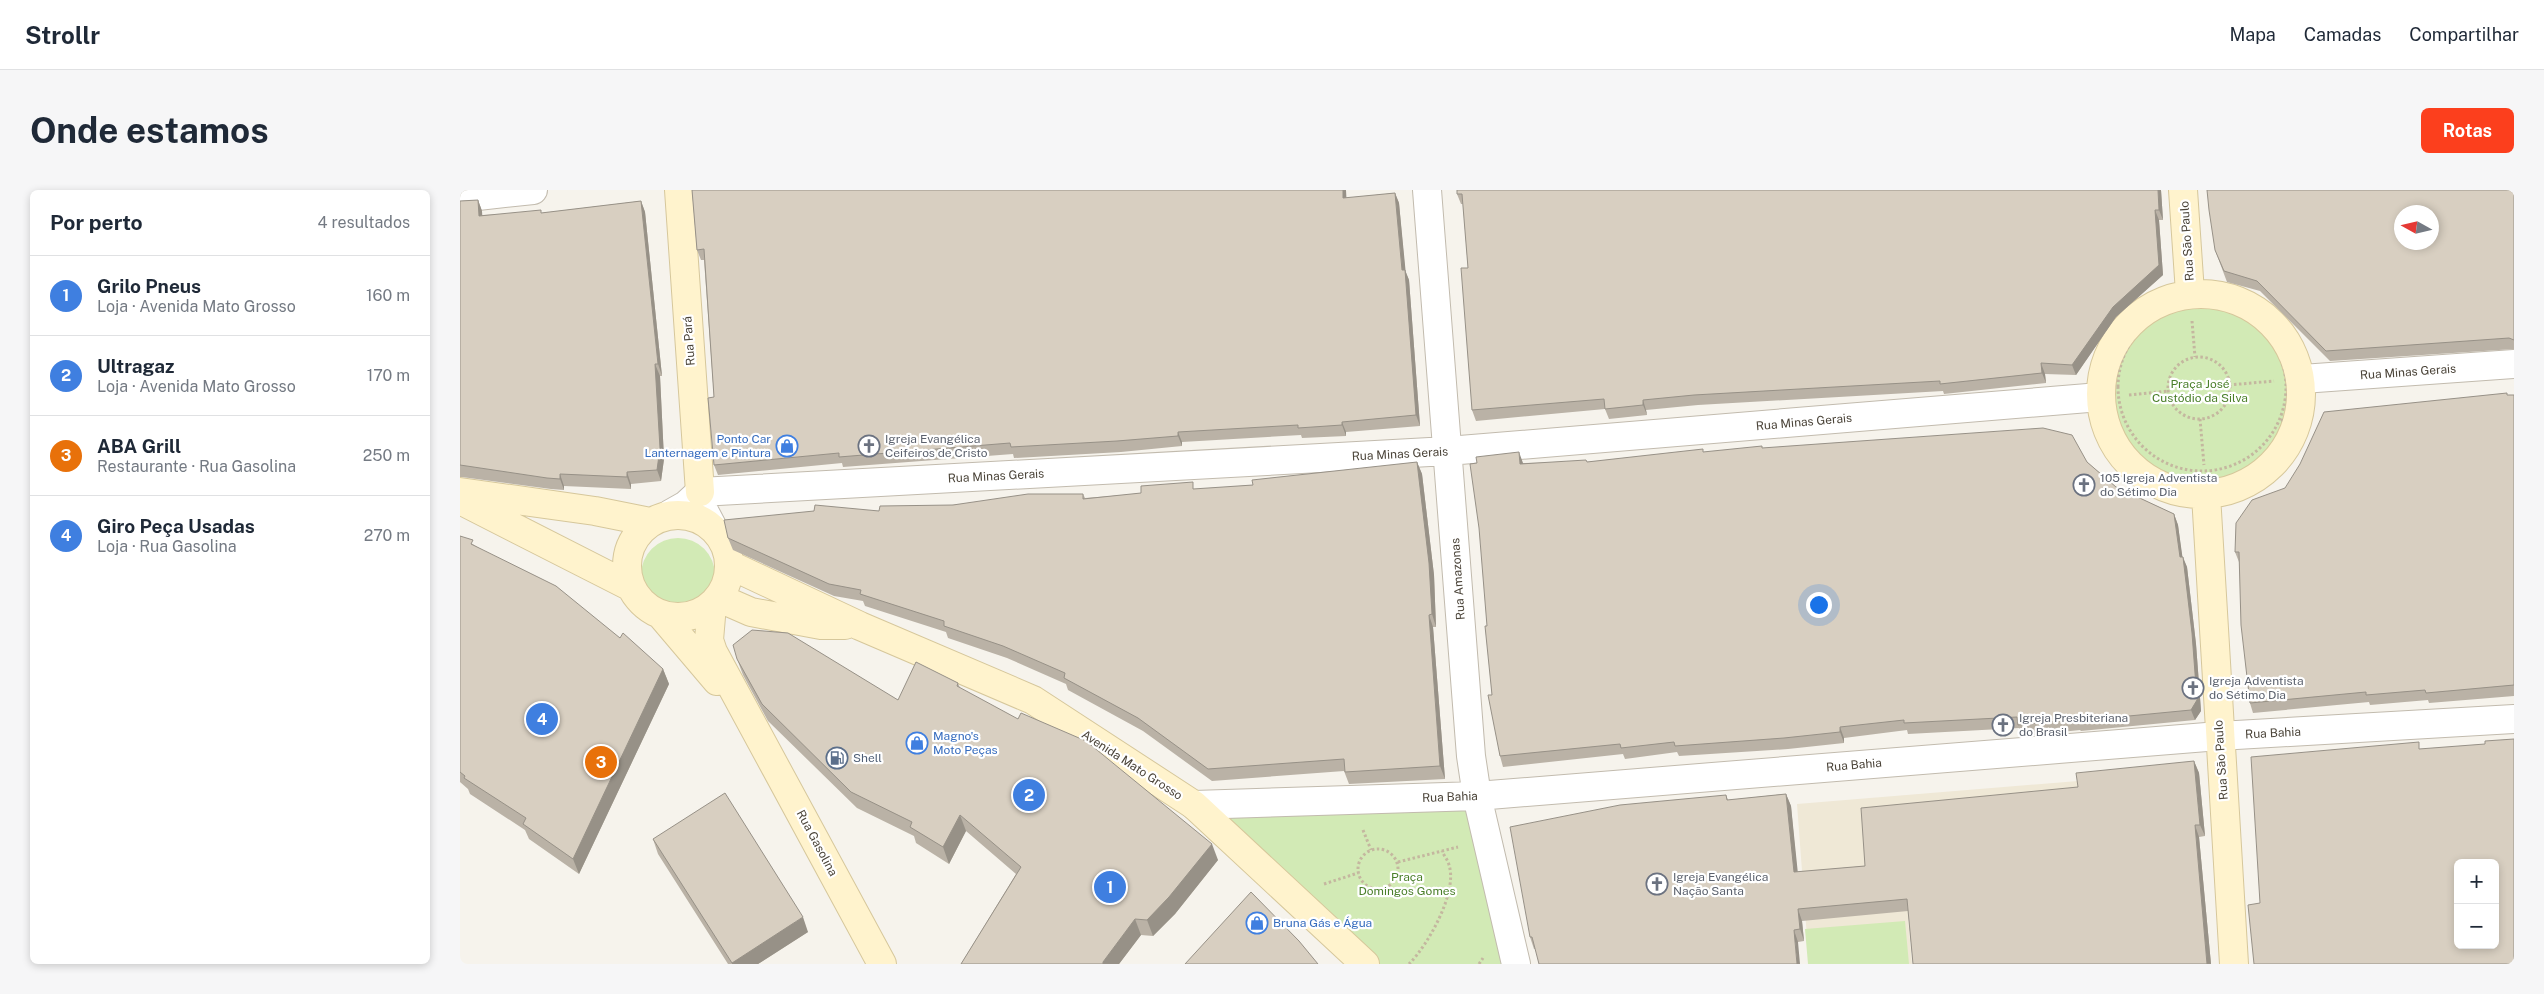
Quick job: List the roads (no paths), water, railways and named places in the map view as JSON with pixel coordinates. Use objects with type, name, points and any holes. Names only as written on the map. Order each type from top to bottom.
[{"type":"street","points":[[460,198],[533,190]]},
{"type":"street","name":"Rua Pará","points":[[679,190],[700,492],[702,507],[712,526]]},
{"type":"street","name":"Rua Amazonas","points":[[1427,190],[1471,756],[1477,796],[1516,964]]},
{"type":"street","name":"Rua São Paulo","points":[[2183,190],[2190,298]]},
{"type":"street","points":[[2229,296],[2264,313],[2283,345],[2295,379],[2290,421],[2279,459],[2247,485],[2205,484],[2177,492],[2149,481],[2126,462],[2110,437],[2109,396],[2104,368],[2122,331],[2152,305],[2190,298],[2229,296]]},
{"type":"street","name":"Rua Minas Gerais","points":[[2295,379],[2514,364]]},
{"type":"street","name":"Rua Minas Gerais","points":[[700,492],[1448,451],[2109,396]]},
{"type":"street","name":"Rua São Paulo","points":[[2205,484],[2234,964]]},
{"type":"street","points":[[460,492],[595,511],[660,518],[685,514],[699,518],[712,526],[728,550],[730,565],[725,588],[715,601],[689,616],[675,618],[649,609],[639,600],[631,587],[627,572],[627,558],[631,544],[660,518],[686,504],[700,492]]},
{"type":"street","points":[[460,500],[631,587]]},
{"type":"street","name":"Avenida Mato Grosso","points":[[730,565],[860,626],[1032,700],[1194,805],[1365,964]]},
{"type":"street","points":[[715,601],[751,612],[821,625],[860,626]]},
{"type":"street","points":[[715,601],[709,640],[713,652],[752,723]]},
{"type":"street","points":[[662,614],[752,723]]},
{"type":"street","name":"Rua Bahia","points":[[1194,805],[1477,796],[2219,736],[2514,719]]},
{"type":"street","name":"Rua Gasolina","points":[[752,723],[882,964]]},
{"type":"place","name":"Ponto Car Lanternagem e Pintura","points":[[787,446]]},
{"type":"place","name":"Igreja Evangélica Ceifeiros de Cristo","points":[[869,446]]},
{"type":"place","name":"105 Igreja Adventista do Sétimo Dia","points":[[2084,485]]},
{"type":"place","name":"Igreja Adventista do Sétimo Dia","points":[[2193,688]]},
{"type":"place","name":"Giro Peça Usadas","points":[[542,719]]},
{"type":"place","name":"Igreja Presbiteriana do Brasil","points":[[2003,725]]},
{"type":"place","name":"Magno's Moto Peças","points":[[917,743]]},
{"type":"place","name":"Shell","points":[[837,758]]},
{"type":"place","name":"ABA Grill","points":[[601,762]]},
{"type":"place","name":"Ultragaz","points":[[1029,795]]},
{"type":"place","name":"Igreja Evangélica Nação Santa","points":[[1657,884]]},
{"type":"place","name":"Grilo Pneus","points":[[1110,887]]},
{"type":"place","name":"Bruna Gás e Água","points":[[1257,923]]},
{"type":"park label","name":"Praça José Custódio da Silva","points":[[2200,391]]},
{"type":"park label","name":"Praça Domingos Gomes","points":[[1407,884]]}]
